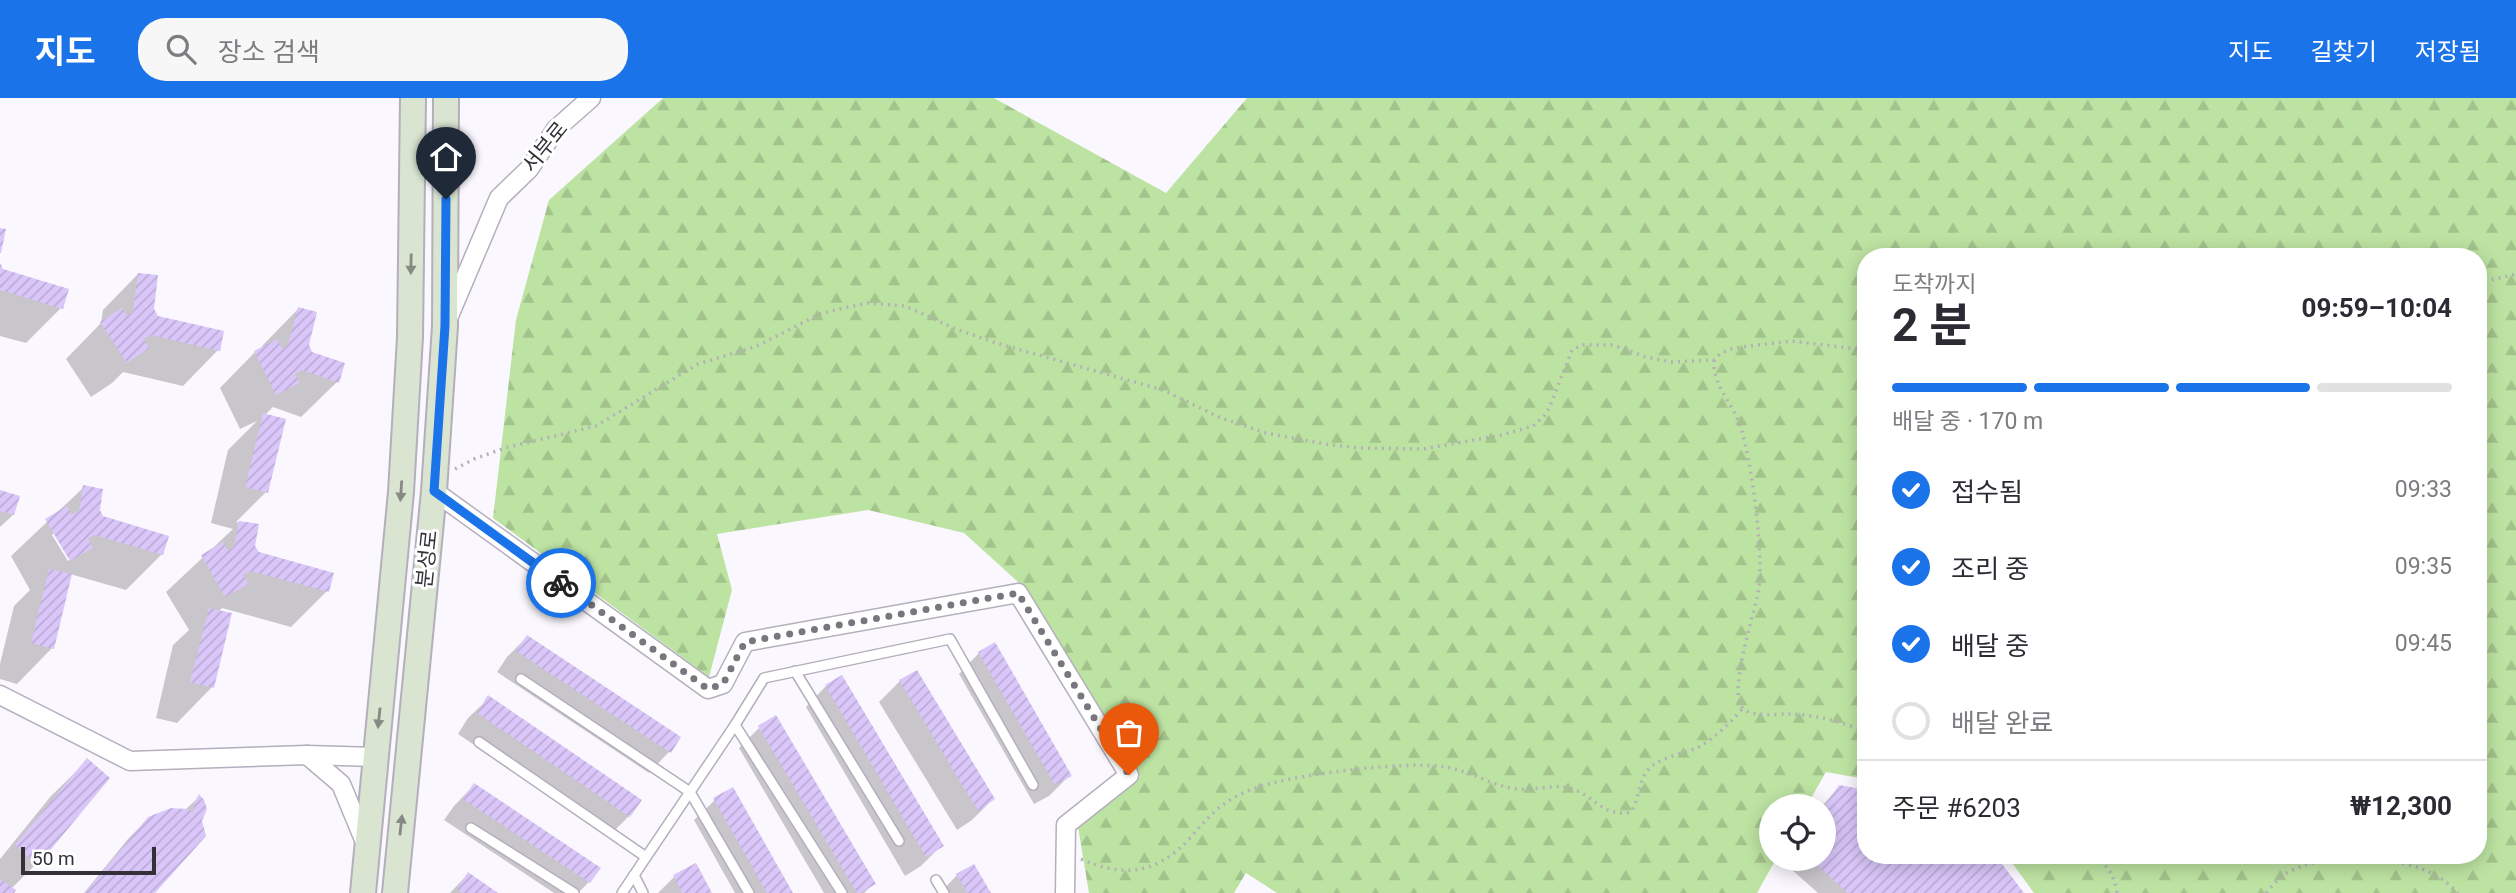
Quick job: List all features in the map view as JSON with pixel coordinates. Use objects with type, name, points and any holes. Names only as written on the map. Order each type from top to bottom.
[{"type":"main road","name":"분성로","points":[[363,893],[401,492],[410,350],[413,98]]},
{"type":"main road","name":"분성로","points":[[395,893],[434,486],[445,326],[446,98]]},
{"type":"street","name":"서부로","points":[[445,326],[499,198],[529,169],[556,129],[591,98]]},
{"type":"street","points":[[434,486],[708,689],[723,684],[745,642],[1018,593],[1129,775],[1066,825],[1065,893]]},
{"type":"street","points":[[0,695],[130,761],[307,755],[376,757]]},
{"type":"street","points":[[307,755],[341,784],[368,847]]},
{"type":"lane","points":[[622,893],[764,678],[950,639],[1033,785]]},
{"type":"lane","points":[[795,671],[899,841]]},
{"type":"lane","points":[[521,679],[690,792],[749,893]]},
{"type":"lane","points":[[735,724],[842,893]]},
{"type":"lane","points":[[479,742],[646,857]]},
{"type":"lane","points":[[471,828],[574,893]]},
{"type":"lane","points":[[634,875],[643,893]]},
{"type":"lane","points":[[936,880],[944,893]]},
{"type":"path","points":[[2487,281],[2516,274]]},
{"type":"path","points":[[434,486],[474,458],[596,426],[698,364],[757,346],[822,313],[867,303],[905,306],[996,343],[1163,390],[1221,418],[1266,433],[1371,449],[1423,449],[1502,435],[1534,426],[1550,406],[1572,350],[1583,345],[1613,345],[1646,358],[1671,362],[1714,360],[1721,353],[1734,348],[1791,341],[1857,350]]},
{"type":"path","points":[[1714,360],[1716,377],[1735,415],[1745,445],[1760,558],[1759,586],[1740,676],[1739,702],[1743,708],[1754,713],[1802,715],[1857,728]]},
{"type":"path","points":[[1065,850],[1100,868],[1120,872],[1139,870],[1159,862],[1175,851],[1220,806],[1241,794],[1305,776],[1357,770],[1444,767],[1509,788],[1570,788],[1601,807],[1620,814],[1631,812],[1648,770],[1658,762],[1698,747],[1712,738],[1743,708]]},
{"type":"path","points":[[2105,864],[2113,875],[2117,893]]},
{"type":"path","points":[[2266,893],[2279,878],[2314,864]]},
{"type":"path","points":[[2403,864],[2437,875],[2458,893]]},
{"type":"green space","points":[[663,98],[994,98],[1166,193],[1247,98],[2516,98],[2516,893],[2034,893],[2013,864],[2487,864],[2487,248],[1857,248],[1857,778],[1826,772],[1813,794],[1759,794],[1759,871],[1769,871],[1757,893],[1277,893],[1246,873],[1234,893],[1089,893],[1078,827],[1140,777],[1017,581],[964,533],[868,510],[717,534],[732,590],[709,677],[493,518],[516,320],[549,200]]},
{"type":"building","points":[[0,228],[6,229],[1,253],[0,253]]},
{"type":"building","points":[[0,263],[3,269],[69,289],[63,309],[0,290]]},
{"type":"building","points":[[138,273],[158,275],[154,309],[158,316],[224,331],[220,351],[150,335],[144,339],[149,348],[127,363],[100,322],[122,308],[127,316],[133,312]]},
{"type":"building","points":[[298,307],[317,312],[309,345],[312,352],[345,363],[339,383],[302,370],[295,374],[300,383],[276,395],[254,351],[277,339],[282,349],[288,345]]},
{"type":"building","points":[[263,413],[286,419],[268,493],[245,487]]},
{"type":"building","points":[[83,485],[103,489],[100,510],[103,516],[169,536],[163,555],[94,535],[88,539],[93,548],[70,561],[45,519],[67,506],[72,515],[79,511]]},
{"type":"building","points":[[0,490],[20,496],[14,515],[0,511]]},
{"type":"building","points":[[239,521],[259,524],[255,546],[259,552],[334,573],[329,592],[250,571],[243,575],[249,584],[225,597],[201,555],[223,542],[228,551],[234,547]]},
{"type":"building","points":[[49,569],[72,574],[54,649],[31,643]]},
{"type":"building","points":[[209,608],[232,613],[214,688],[190,682]]},
{"type":"building","points":[[527,635],[681,737],[671,753],[516,651]]},
{"type":"building","points":[[995,642],[1072,776],[1055,785],[978,652]]},
{"type":"building","points":[[917,670],[995,799],[978,811],[899,680]]},
{"type":"building","points":[[842,675],[944,846],[926,857],[825,685]]},
{"type":"building","points":[[488,695],[642,800],[630,817],[477,713]]},
{"type":"building","points":[[776,715],[876,884],[860,893],[857,893],[758,726]]},
{"type":"building","points":[[87,758],[110,778],[38,865],[15,845]]},
{"type":"building","points":[[474,783],[601,868],[590,883],[463,799]]},
{"type":"building","points":[[1839,785],[1857,788],[1857,864],[2002,864],[2024,893],[1848,893],[1823,871],[1836,871],[1836,794],[1833,794]]},
{"type":"building","points":[[733,787],[793,893],[767,893],[713,798]]},
{"type":"building","points":[[199,794],[207,809],[202,821],[206,836],[155,893],[85,893],[148,817],[171,808],[192,812]]},
{"type":"building","points":[[696,863],[712,893],[682,893],[673,875]]},
{"type":"building","points":[[974,864],[991,893],[968,893],[956,874]]},
{"type":"building","points":[[468,872],[498,893],[463,893],[457,889]]},
{"type":"building","points":[[0,879],[16,890],[14,893],[0,893]]},
{"type":"way so far","points":[[561,583],[708,689],[723,684],[745,642],[1018,593],[1129,775]]},
{"type":"route","points":[[446,199],[445,326],[434,491],[561,583]]}]
